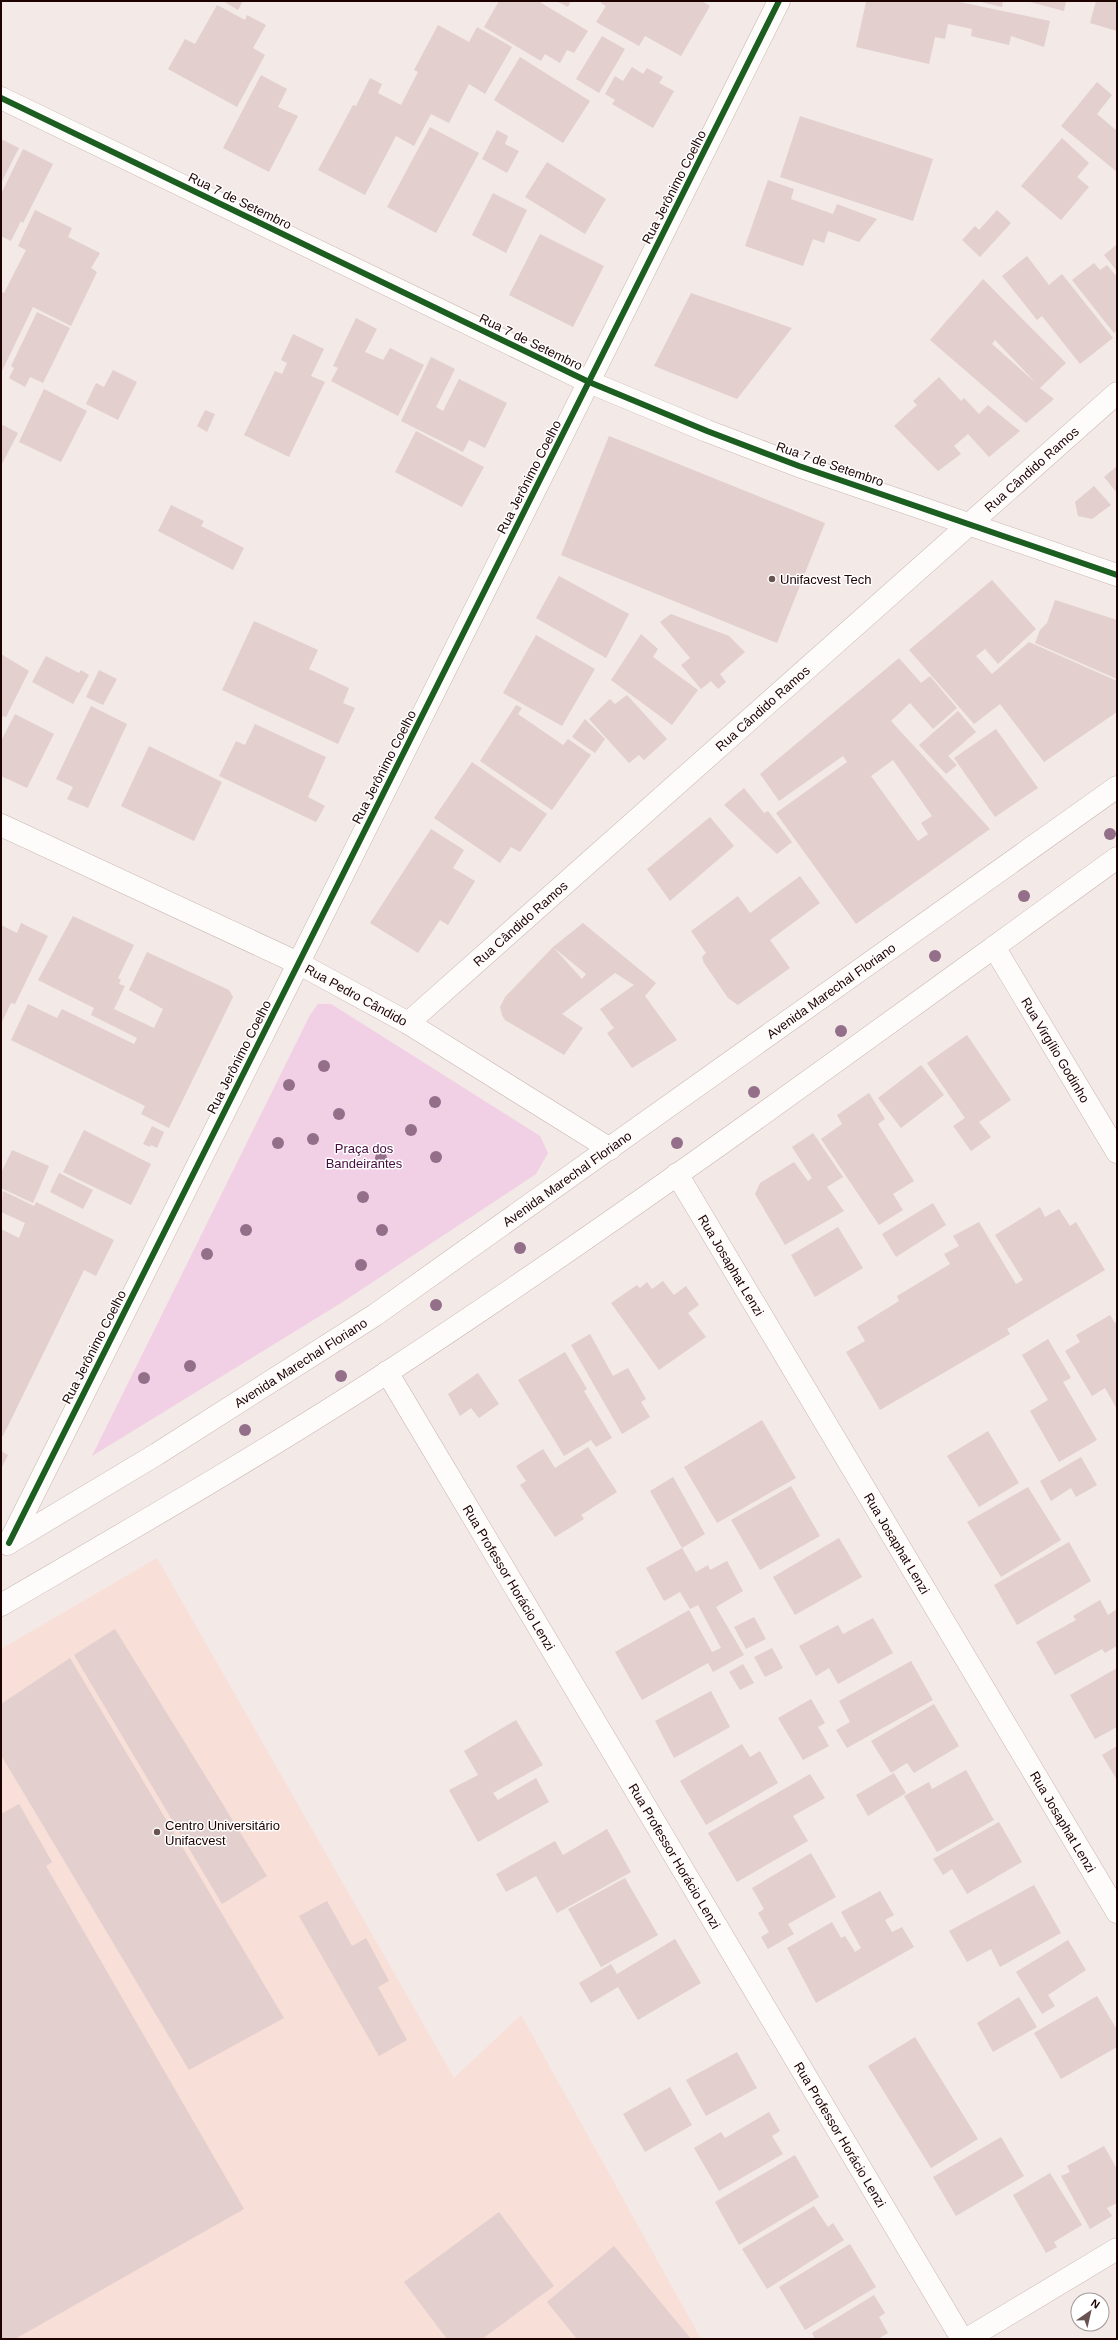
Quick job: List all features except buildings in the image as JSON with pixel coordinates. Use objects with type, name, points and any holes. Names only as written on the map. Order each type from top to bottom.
[{"type":"street","name":"Rua Jerônimo Coelho","points":[[5,1545],[779,1]]},
{"type":"street","name":"Rua 7 de Setembro","points":[[1,98],[589,382],[707,431],[799,466],[1117,575]]},
{"type":"street","name":"Rua Cândido Ramos","points":[[408,1023],[1117,393]]},
{"type":"street","name":"Avenida Marechal Floriano","points":[[5,1545],[183,1438],[375,1315],[1117,787]]},
{"type":"street","name":"Rua Pedro Cândido","points":[[1,825],[298,963],[408,1023],[610,1149]]},
{"type":"street","points":[[1,1606],[184,1498],[387,1372],[602,1228],[1117,858]]},
{"type":"street","name":"Rua Virgílio Godinho","points":[[994,947],[1117,1152]]},
{"type":"street","name":"Rua Josaphat Lenzi","points":[[677,1174],[1117,1912]]},
{"type":"street","name":"Rua Professor Horácio Lenzi","points":[[387,1372],[962,2339]]},
{"type":"street","points":[[967,2339],[1117,2249]]},
{"type":"shaded area","name":"Centro Universitário Unifacvest","points":[[157,1558],[454,2078],[521,2015],[701,2339],[1,2339],[1,1649]]},
{"type":"green space","name":"Praça dos Bandeirantes","points":[[318,1004],[331,1004],[540,1136],[548,1153],[536,1174],[341,1303],[92,1456],[310,1015]]},
{"type":"cycle path","points":[[9,1543],[779,1]]},
{"type":"cycle path","points":[[1,98],[589,382],[707,431],[799,466],[1117,575]]},
{"type":"place","name":"Unifacvest Tech","points":[[772,579]]},
{"type":"place","name":"Centro Universitário Unifacvest","points":[[157,1832]]}]
